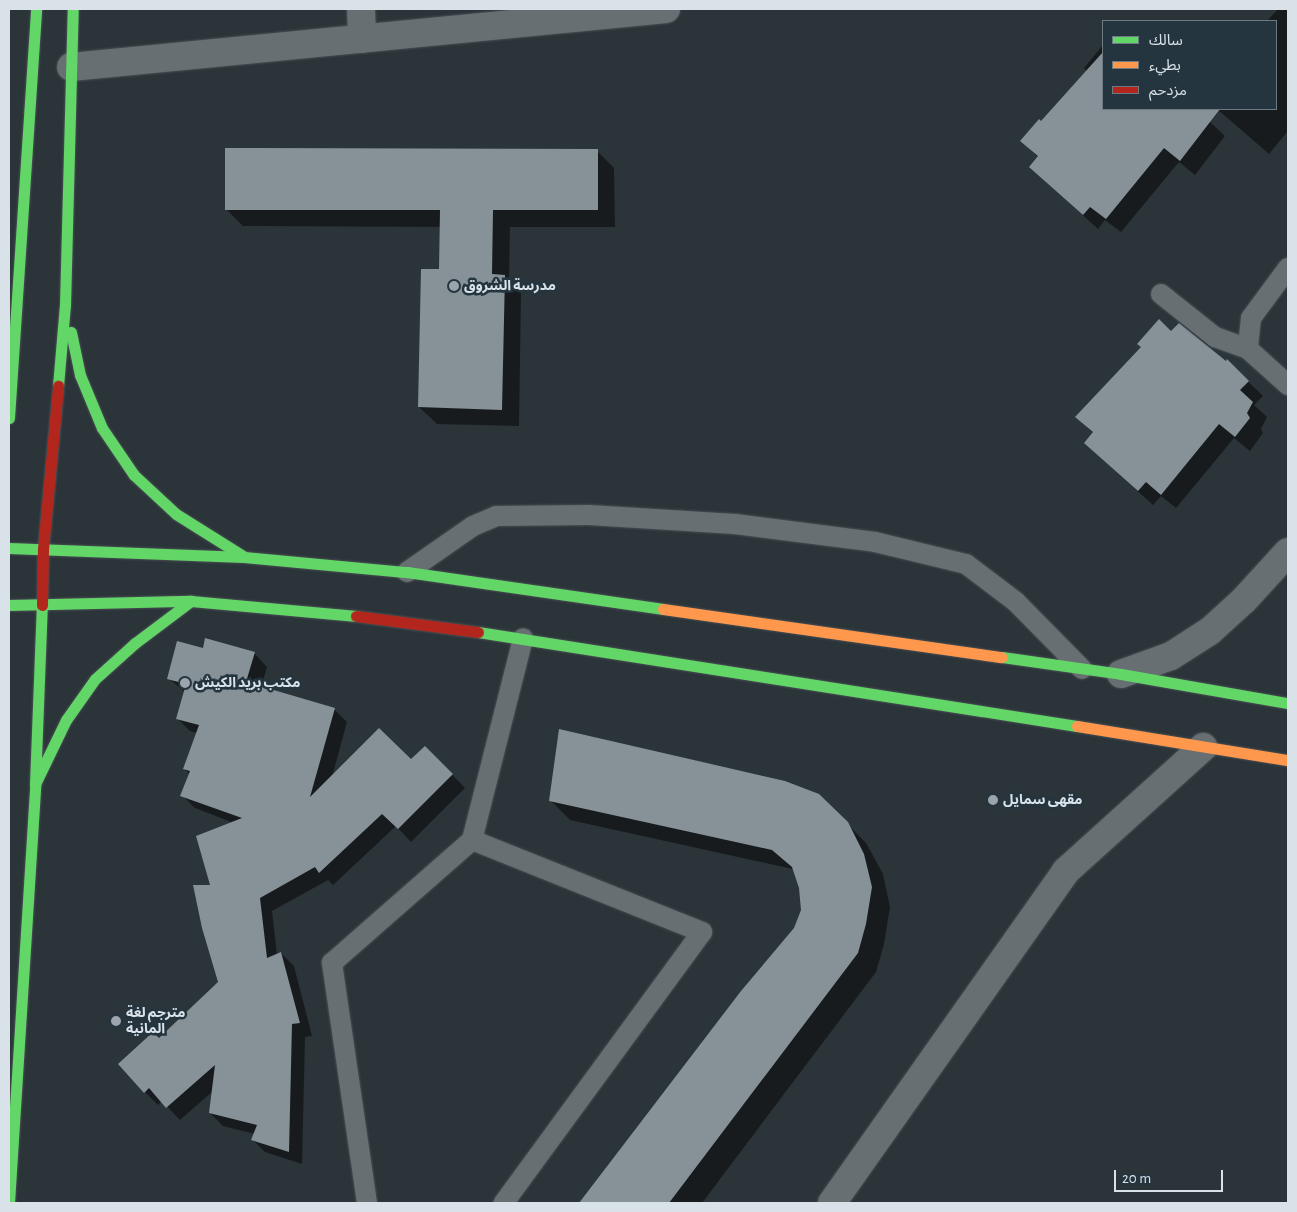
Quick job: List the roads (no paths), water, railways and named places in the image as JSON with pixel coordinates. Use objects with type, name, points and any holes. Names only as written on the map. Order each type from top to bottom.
[{"type":"main road","points":[[9,418],[13,283],[36,9]]},
{"type":"main road","points":[[9,1203],[35,784],[43,549],[65,305],[73,9]]},
{"type":"main road","points":[[65,305],[80,375],[102,428],[134,475],[176,514],[244,557]]},
{"type":"main road","points":[[9,548],[244,557],[407,572],[1121,674],[1288,703]]},
{"type":"main road","points":[[35,784],[66,720],[96,679],[135,643],[191,601]]},
{"type":"main road","points":[[9,605],[191,601],[388,619],[523,638],[1288,760]]},
{"type":"street","points":[[361,9],[362,39]]},
{"type":"street","points":[[70,67],[666,9]]},
{"type":"street","points":[[1121,674],[1171,656],[1210,631],[1244,600],[1288,552]]},
{"type":"street","points":[[832,1203],[1066,871],[1203,747]]},
{"type":"lane","points":[[1248,349],[1251,318],[1288,268]]},
{"type":"lane","points":[[1161,294],[1215,337],[1248,349],[1288,385]]},
{"type":"lane","points":[[407,572],[473,526],[496,516],[589,515],[735,524],[875,542],[966,564],[1016,602],[1082,669]]},
{"type":"lane","points":[[367,1203],[332,963],[472,840],[523,638]]},
{"type":"lane","points":[[472,840],[702,932],[504,1203]]},
{"type":"place","name":"مدرسة الشروق","points":[[454,286]]},
{"type":"place","name":"مكتب بريد الكيش","points":[[185,683]]},
{"type":"place","name":"مقهى سمايل","points":[[993,800]]},
{"type":"place","name":"مترجم لغة المانية","points":[[116,1021]]}]
